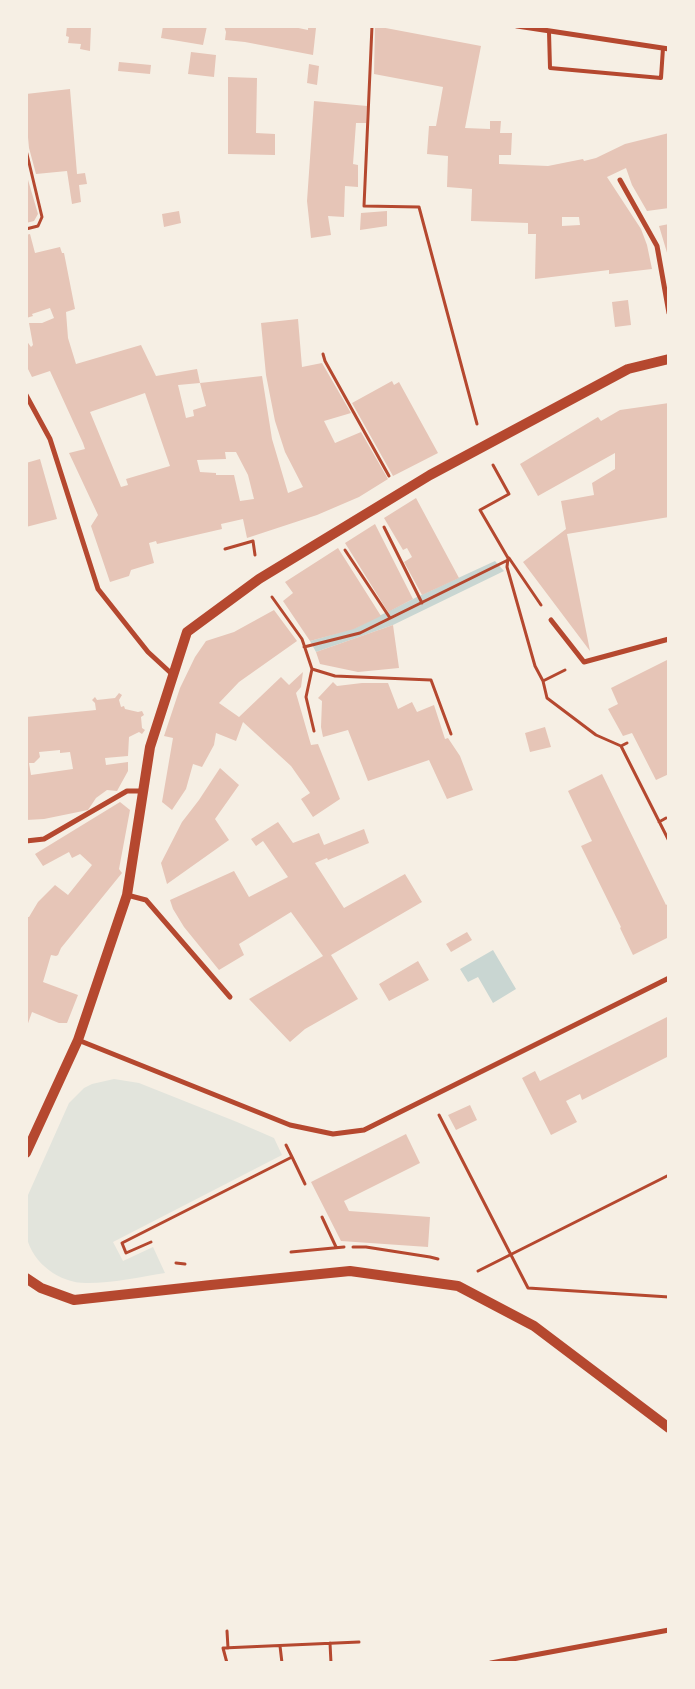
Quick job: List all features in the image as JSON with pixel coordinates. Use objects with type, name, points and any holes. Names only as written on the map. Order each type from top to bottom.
[{"type":"main road","points":[[26,1153],[78,1040],[127,895],[150,747],[187,632],[258,579],[399,494],[628,369],[669,359]]},
{"type":"main road","points":[[26,1278],[41,1288],[74,1300],[350,1271],[458,1286],[534,1326],[669,1428]]},
{"type":"street","points":[[517,26],[666,48]]},
{"type":"street","points":[[620,180],[657,246],[669,313]]},
{"type":"street","points":[[26,395],[50,439],[98,589],[148,652],[173,675]]},
{"type":"street","points":[[551,620],[584,662],[669,639]]},
{"type":"street","points":[[26,841],[44,839],[127,791],[144,791]]},
{"type":"street","points":[[127,895],[146,900],[230,997]]},
{"type":"street","points":[[78,1040],[290,1125],[333,1134],[364,1130],[669,978]]},
{"type":"street","points":[[491,1663],[669,1630]]},
{"type":"lane","points":[[549,32],[550,68],[661,78],[666,48]]},
{"type":"path","points":[[372,26],[364,206],[419,208],[483,447],[509,494],[480,510],[508,559],[551,620]]},
{"type":"path","points":[[26,150],[42,217],[38,226],[26,229]]},
{"type":"path","points":[[323,354],[325,361],[399,494]]},
{"type":"path","points":[[375,509],[422,603]]},
{"type":"path","points":[[334,533],[390,618]]},
{"type":"path","points":[[225,549],[253,541]]},
{"type":"path","points":[[304,647],[360,633],[508,559]]},
{"type":"path","points":[[508,559],[507,567],[547,698],[596,735],[621,746],[669,842]]},
{"type":"path","points":[[278,606],[302,639],[312,669],[306,697],[314,732]]},
{"type":"path","points":[[312,669],[335,676],[431,680],[451,734]]},
{"type":"path","points":[[543,681],[567,669]]},
{"type":"path","points":[[621,746],[627,743]]},
{"type":"path","points":[[659,822],[666,818]]},
{"type":"path","points":[[290,1125],[284,1142],[305,1184]]},
{"type":"path","points":[[444,1126],[528,1288],[669,1297]]},
{"type":"path","points":[[151,1242],[126,1253],[122,1243],[292,1157]]},
{"type":"path","points":[[471,1269],[479,1272],[669,1174]]},
{"type":"path","points":[[322,1217],[336,1247]]},
{"type":"path","points":[[289,1253],[336,1247],[366,1247],[430,1256],[446,1262]]},
{"type":"path","points":[[176,1263],[186,1264]]},
{"type":"path","points":[[227,1631],[228,1648]]},
{"type":"path","points":[[227,1663],[223,1648],[359,1642]]},
{"type":"path","points":[[330,1643],[332,1663]]},
{"type":"path","points":[[280,1646],[282,1663]]},
{"type":"shaded area","points":[[495,561],[504,571],[393,625],[316,652],[310,641],[355,628]]},
{"type":"shaded area","points":[[493,950],[516,989],[493,1003],[478,977],[468,982],[460,969]]},
{"type":"shaded area","points":[[114,1079],[139,1083],[274,1138],[282,1155],[113,1242],[123,1261],[153,1247],[165,1273],[107,1282],[88,1283],[68,1280],[50,1271],[35,1256],[30,1247],[26,1228],[28,1195],[69,1103],[84,1088],[92,1084]]},
{"type":"building","points":[[67,26],[91,26],[90,51],[80,49],[81,44],[68,43],[69,37],[66,36]]},
{"type":"building","points":[[163,26],[207,26],[203,45],[161,38]]},
{"type":"building","points":[[224,26],[289,26],[308,30],[308,26],[316,28],[313,55],[225,40],[226,32]]},
{"type":"building","points":[[375,26],[481,46],[465,128],[490,129],[490,121],[501,121],[500,133],[512,133],[511,155],[499,155],[499,164],[548,166],[583,159],[584,161],[596,158],[625,144],[669,133],[669,208],[647,211],[632,185],[626,168],[607,177],[641,229],[647,245],[652,269],[609,274],[609,270],[535,279],[536,234],[528,234],[528,223],[471,221],[472,189],[447,187],[448,156],[427,154],[429,126],[436,126],[443,87],[374,74]],"holes":[[[562,217],[579,217],[580,225],[562,226]]]},
{"type":"building","points":[[191,52],[216,55],[214,77],[188,74]]},
{"type":"building","points":[[119,62],[151,65],[150,74],[118,71]]},
{"type":"building","points":[[309,64],[319,66],[317,85],[307,83]]},
{"type":"building","points":[[228,77],[257,78],[256,133],[275,134],[275,155],[228,154]]},
{"type":"building","points":[[70,89],[77,174],[85,173],[87,184],[79,185],[81,202],[72,204],[67,171],[36,174],[29,148],[26,116],[26,94]]},
{"type":"building","points":[[314,101],[367,106],[366,123],[356,123],[353,164],[358,165],[358,187],[345,186],[344,217],[328,216],[331,235],[311,238],[307,201]]},
{"type":"building","points":[[26,173],[38,214],[34,221],[26,223]]},
{"type":"building","points":[[179,211],[181,223],[164,227],[162,214]]},
{"type":"building","points":[[387,211],[387,226],[360,230],[361,213]]},
{"type":"building","points":[[669,224],[669,256],[668,256],[659,226]]},
{"type":"building","points":[[30,234],[35,253],[60,247],[62,253],[64,253],[75,309],[66,312],[68,338],[76,364],[141,345],[156,376],[197,369],[200,383],[262,376],[272,439],[288,493],[303,487],[285,452],[275,421],[266,375],[261,323],[298,319],[302,367],[322,363],[351,413],[324,421],[335,443],[361,432],[388,479],[359,497],[317,515],[247,538],[243,519],[221,524],[222,529],[157,544],[156,541],[149,543],[154,563],[131,570],[129,576],[110,582],[91,526],[98,515],[69,453],[85,449],[83,443],[50,371],[32,377],[26,365],[26,340],[31,347],[33,345],[29,323],[42,323],[54,318],[50,308],[26,318],[26,235]],"holes":[[[200,383],[206,406],[193,410],[194,416],[186,418],[178,385]],[[145,393],[170,466],[126,479],[128,485],[121,487],[90,412]],[[225,452],[236,452],[248,475],[254,499],[240,501],[234,475],[216,475],[216,473],[200,472],[197,460],[226,459]]]},
{"type":"building","points":[[628,300],[631,325],[615,327],[612,302]]},
{"type":"building","points":[[392,381],[394,385],[399,382],[438,453],[393,476],[352,403]]},
{"type":"building","points":[[669,403],[669,517],[567,534],[590,651],[523,562],[566,529],[561,501],[594,495],[592,483],[615,469],[615,453],[538,496],[520,464],[598,417],[601,421],[620,410]]},
{"type":"building","points":[[40,459],[57,519],[26,527],[26,463]]},
{"type":"building","points":[[416,498],[459,578],[422,595],[404,562],[412,557],[407,548],[403,550],[384,518]]},
{"type":"building","points":[[375,524],[413,599],[388,612],[345,543]]},
{"type":"building","points":[[338,548],[381,616],[354,629],[310,641],[283,601],[293,593],[285,582]]},
{"type":"building","points":[[274,610],[297,641],[239,682],[219,703],[239,717],[281,677],[289,685],[303,672],[301,687],[296,693],[311,745],[318,744],[340,799],[313,817],[301,799],[310,793],[291,766],[243,722],[236,741],[216,733],[214,745],[202,767],[193,764],[186,789],[172,810],[162,802],[173,738],[164,736],[180,688],[195,657],[206,641],[234,632]]},
{"type":"building","points":[[393,625],[399,668],[358,672],[320,664],[316,652]]},
{"type":"building","points":[[669,659],[669,774],[656,780],[632,733],[623,736],[608,709],[618,704],[611,688]]},
{"type":"building","points":[[333,682],[337,686],[362,683],[388,683],[398,709],[412,702],[417,712],[434,705],[445,739],[448,738],[460,756],[473,790],[447,799],[429,760],[368,781],[348,730],[323,737],[321,727],[322,701],[318,698]]},
{"type":"building","points":[[119,693],[122,695],[119,700],[121,707],[124,706],[125,709],[138,712],[142,711],[144,715],[141,717],[142,728],[145,730],[142,734],[139,732],[129,737],[128,756],[105,758],[106,765],[128,762],[128,771],[117,791],[107,790],[96,798],[88,810],[44,819],[26,820],[26,717],[96,710],[95,703],[92,700],[95,697],[97,700],[115,698]],"holes":[[[60,750],[60,753],[70,752],[73,769],[31,775],[29,763],[34,763],[40,757],[39,752]]]},
{"type":"building","points":[[545,727],[551,747],[530,752],[525,733]]},
{"type":"building","points":[[220,768],[239,785],[215,819],[229,840],[167,884],[161,863],[182,822]]},
{"type":"building","points":[[602,774],[666,905],[669,903],[669,937],[633,955],[581,846],[592,841],[568,791]]},
{"type":"building","points":[[120,802],[130,810],[119,869],[122,873],[61,948],[58,955],[51,955],[43,982],[78,995],[67,1023],[59,1023],[32,1012],[26,1029],[26,917],[29,917],[38,902],[55,885],[68,895],[92,865],[80,854],[72,858],[69,852],[43,866],[35,854]]},
{"type":"building","points":[[278,822],[293,843],[319,833],[324,845],[364,829],[369,843],[328,860],[327,858],[315,863],[344,908],[405,874],[422,902],[331,955],[358,999],[305,1029],[290,1042],[249,999],[323,956],[291,912],[239,944],[244,955],[219,970],[184,927],[170,900],[234,871],[249,897],[288,877],[263,841],[256,846],[251,839]]},
{"type":"building","points":[[467,932],[472,940],[451,952],[446,944]]},
{"type":"building","points":[[418,961],[429,980],[389,1001],[379,984]]},
{"type":"building","points":[[669,1016],[669,1056],[582,1100],[580,1094],[566,1101],[577,1122],[551,1135],[522,1078],[535,1071],[540,1081]]},
{"type":"building","points":[[470,1105],[477,1120],[456,1130],[448,1115]]},
{"type":"building","points":[[406,1134],[420,1163],[344,1201],[349,1211],[430,1217],[428,1247],[341,1241],[311,1182]]}]
